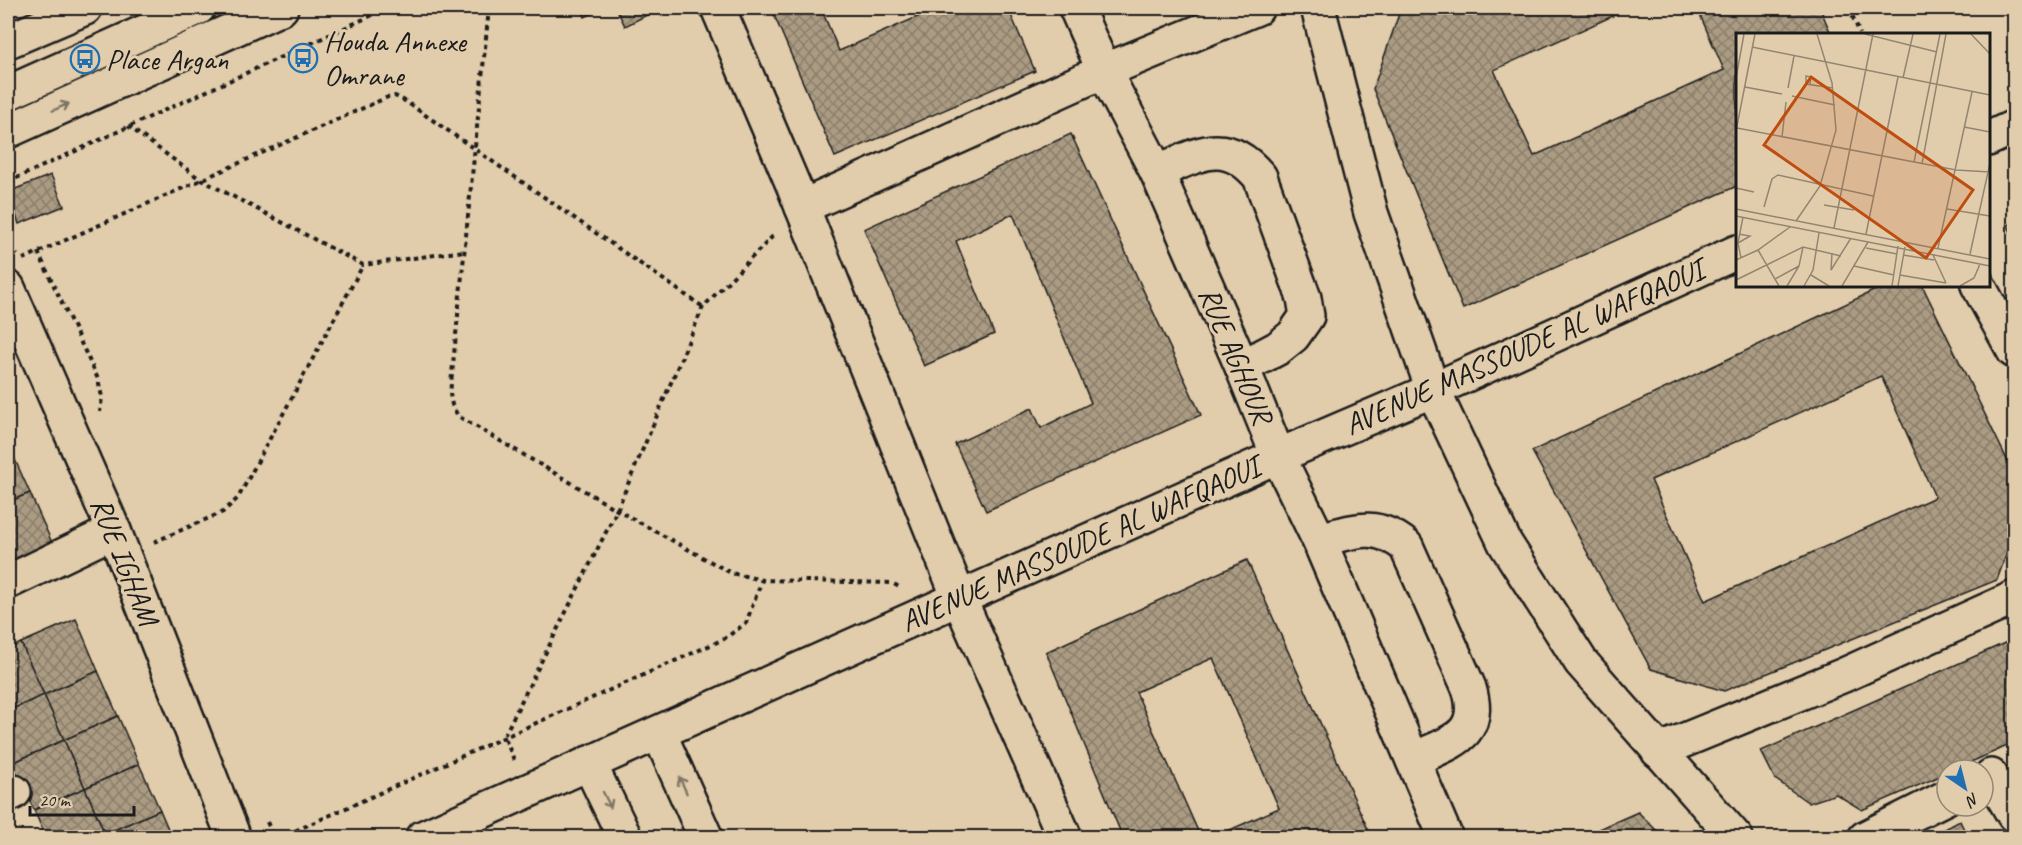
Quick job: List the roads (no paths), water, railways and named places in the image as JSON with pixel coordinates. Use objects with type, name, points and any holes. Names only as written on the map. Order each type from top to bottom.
[{"type":"street","points":[[8,41],[85,8]]},
{"type":"street","points":[[8,85],[181,8]]},
{"type":"street","points":[[8,93],[198,8]]},
{"type":"street","points":[[718,8],[802,207],[959,598],[1065,837]]},
{"type":"street","name":"RUE AGHOUR","points":[[1076,8],[1104,71],[1157,172],[1278,456],[1319,540],[1446,837]]},
{"type":"street","points":[[802,207],[1104,71],[1257,8]]},
{"type":"street","points":[[1318,8],[1371,213],[1433,390],[1504,543],[1581,662],[1736,837]]},
{"type":"street","points":[[8,131],[269,10]]},
{"type":"street","points":[[1989,139],[2014,127]]},
{"type":"street","points":[[1157,172],[1206,151],[1220,152],[1239,159],[1260,177],[1304,298],[1307,316],[1293,336],[1278,348],[1242,367]]},
{"type":"street","name":"AVENUE MASSOUDE AL WAFQAOUI","points":[[422,837],[1278,456],[1433,390],[1736,252]]},
{"type":"street","points":[[1979,286],[2014,351]]},
{"type":"street","name":"RUE IGHAM","points":[[8,288],[114,531],[234,837]]},
{"type":"street","points":[[1319,540],[1358,531],[1379,530],[1393,536],[1406,546],[1469,688],[1474,704],[1469,726],[1461,736],[1413,760]]},
{"type":"street","points":[[8,582],[114,531]]},
{"type":"street","points":[[1658,751],[1844,675],[2014,598]]},
{"type":"street","points":[[659,733],[706,837]]},
{"type":"street","points":[[589,763],[625,837]]},
{"type":"street","points":[[1996,773],[2014,815]]},
{"type":"street","points":[[1865,837],[1935,803]]},
{"type":"place","name":"Houda Annexe Omrane","points":[[303,58]]},
{"type":"place","name":"Place Argan","points":[[85,59]]}]
